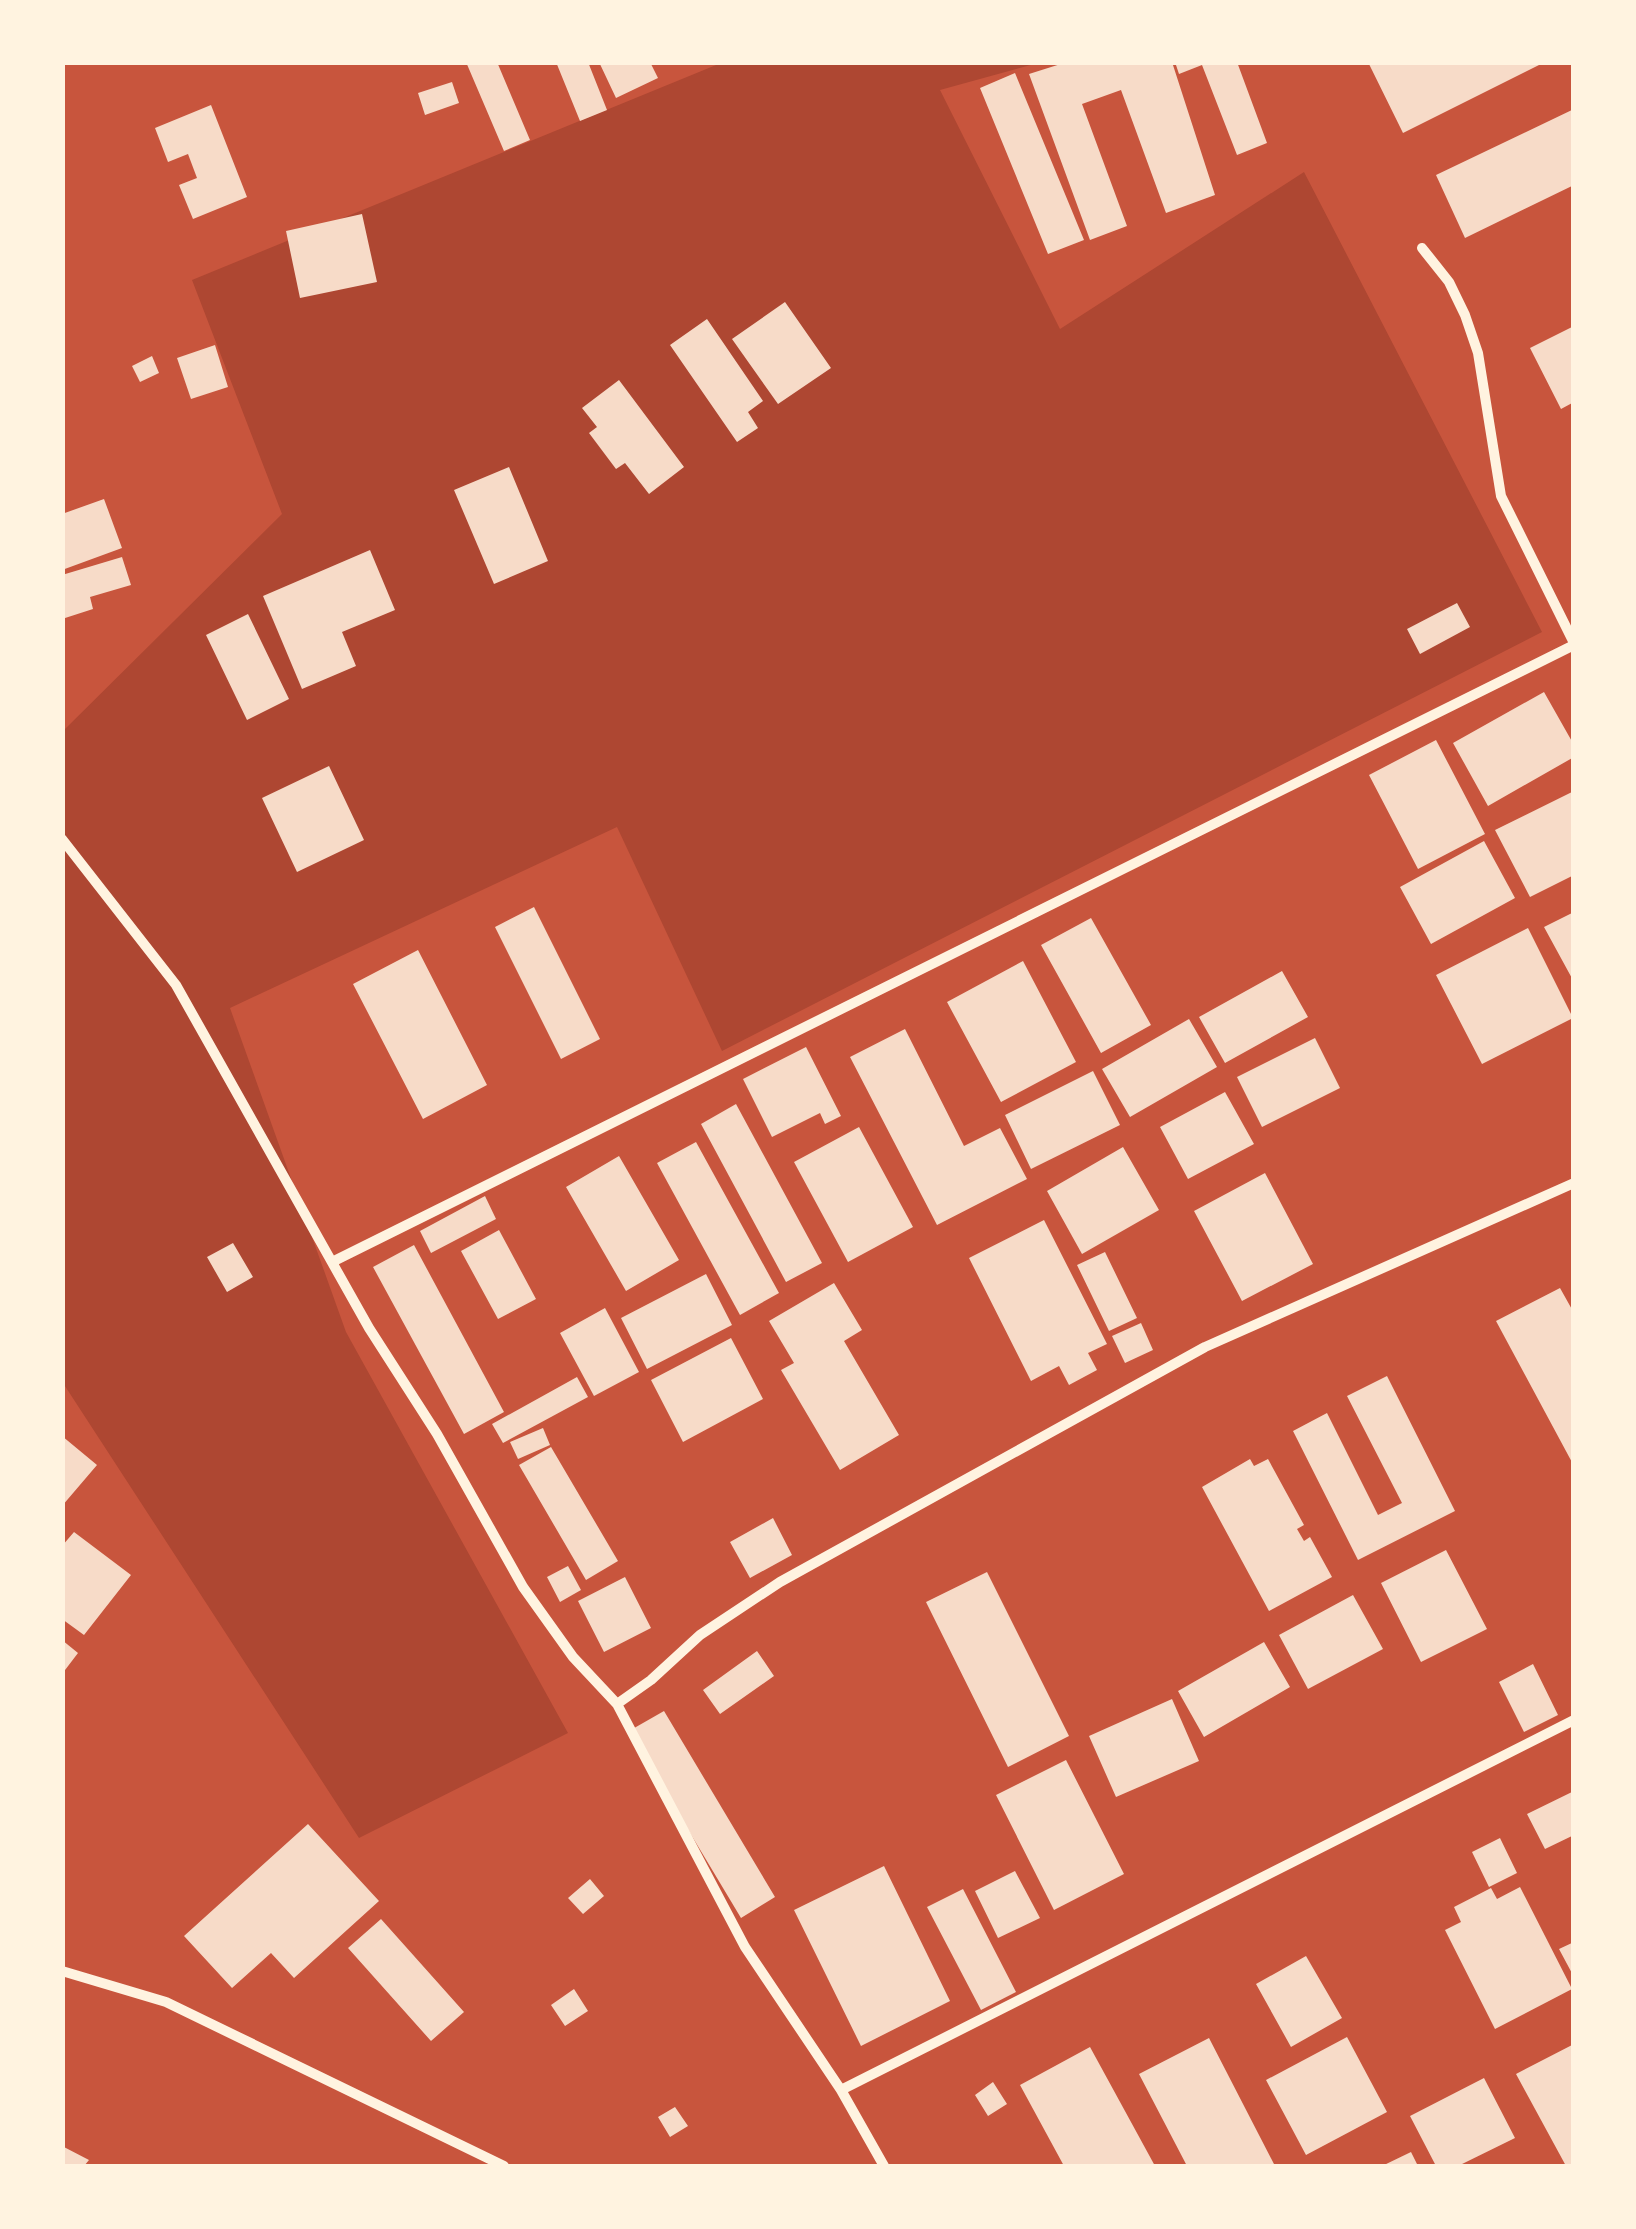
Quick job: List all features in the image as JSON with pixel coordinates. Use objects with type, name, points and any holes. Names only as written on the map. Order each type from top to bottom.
[{"type":"street","points":[[332,1262],[1574,644],[1501,496],[1478,353],[1466,316],[1449,282],[1422,248]]},
{"type":"street","points":[[62,839],[176,985],[369,1328],[437,1434],[523,1587],[572,1657],[617,1704],[745,1947],[841,2090],[884,2166]]},
{"type":"street","points":[[617,1704],[700,1635],[780,1582],[1206,1347],[1574,1182]]},
{"type":"street","points":[[841,2090],[1574,1720]]},
{"type":"street","points":[[62,1971],[166,2002],[504,2166]]},
{"type":"shaded area","points":[[721,63],[1038,63],[940,90],[1060,329],[1304,172],[1542,632],[722,1051],[617,827],[230,1008],[346,1332],[568,1733],[359,1838],[63,1383],[63,731],[282,514],[192,280]]},
{"type":"building","points":[[466,62],[497,62],[530,140],[504,151]]},
{"type":"building","points":[[556,62],[588,62],[607,110],[580,121]]},
{"type":"building","points":[[599,62],[650,62],[658,78],[616,98]]},
{"type":"building","points":[[1067,62],[1172,62],[1215,195],[1166,213],[1121,90],[1082,104],[1127,226],[1090,240],[1029,74]]},
{"type":"building","points":[[1175,62],[1237,62],[1267,143],[1237,155],[1202,65],[1179,74]]},
{"type":"building","points":[[1371,62],[1545,62],[1403,133]]},
{"type":"building","points":[[1015,73],[1084,240],[1048,254],[980,88]]},
{"type":"building","points":[[452,82],[459,103],[425,115],[418,93]]},
{"type":"building","points":[[211,105],[247,197],[193,219],[179,185],[197,178],[188,154],[168,162],[155,128]]},
{"type":"building","points":[[1574,109],[1574,185],[1465,238],[1436,175]]},
{"type":"building","points":[[362,214],[377,282],[300,298],[286,231]]},
{"type":"building","points":[[785,302],[831,368],[778,404],[732,339]]},
{"type":"building","points":[[707,319],[763,401],[748,412],[758,428],[737,442],[670,345]]},
{"type":"building","points":[[1574,326],[1574,402],[1561,409],[1530,348]]},
{"type":"building","points":[[215,345],[228,387],[191,399],[177,358]]},
{"type":"building","points":[[152,356],[159,373],[140,382],[132,366]]},
{"type":"building","points":[[619,380],[684,467],[649,494],[625,463],[616,469],[589,433],[597,427],[582,408]]},
{"type":"building","points":[[509,467],[548,561],[494,584],[454,490]]},
{"type":"building","points":[[104,499],[122,548],[62,570],[62,514]]},
{"type":"building","points":[[370,550],[395,610],[342,632],[356,666],[302,689],[263,596]]},
{"type":"building","points":[[122,557],[131,585],[90,597],[93,609],[62,619],[62,575]]},
{"type":"building","points":[[1457,603],[1470,627],[1420,654],[1407,629]]},
{"type":"building","points":[[248,614],[289,699],[247,720],[206,635]]},
{"type":"building","points":[[1544,692],[1574,745],[1574,757],[1488,806],[1453,743]]},
{"type":"building","points":[[1436,740],[1485,834],[1418,869],[1369,775]]},
{"type":"building","points":[[329,766],[364,840],[297,872],[262,798]]},
{"type":"building","points":[[1574,791],[1574,875],[1530,897],[1495,830]]},
{"type":"building","points":[[1484,841],[1515,898],[1431,944],[1400,887]]},
{"type":"building","points":[[534,907],[600,1039],[561,1059],[495,927]]},
{"type":"building","points":[[1574,912],[1574,982],[1544,927]]},
{"type":"building","points":[[1091,918],[1151,1025],[1101,1053],[1041,945]]},
{"type":"building","points":[[1528,928],[1573,1018],[1482,1064],[1436,975]]},
{"type":"building","points":[[418,950],[487,1085],[423,1119],[353,984]]},
{"type":"building","points":[[1023,961],[1076,1062],[1001,1102],[947,1002]]},
{"type":"building","points":[[1282,971],[1308,1017],[1225,1063],[1199,1017]]},
{"type":"building","points":[[1189,1019],[1217,1067],[1130,1117],[1102,1069]]},
{"type":"building","points":[[905,1029],[964,1146],[1000,1128],[1027,1179],[937,1225],[850,1057]]},
{"type":"building","points":[[1315,1038],[1340,1088],[1262,1127],[1237,1077]]},
{"type":"building","points":[[806,1047],[841,1116],[825,1124],[820,1113],[772,1137],[743,1079]]},
{"type":"building","points":[[1093,1071],[1120,1125],[1031,1169],[1005,1115]]},
{"type":"building","points":[[1225,1092],[1254,1144],[1188,1179],[1160,1127]]},
{"type":"building","points":[[736,1104],[822,1263],[786,1282],[701,1124]]},
{"type":"building","points":[[859,1127],[913,1227],[848,1262],[794,1162]]},
{"type":"building","points":[[696,1142],[779,1293],[740,1315],[657,1163]]},
{"type":"building","points":[[1123,1147],[1159,1210],[1082,1254],[1047,1191]]},
{"type":"building","points":[[619,1156],[679,1260],[626,1291],[566,1187]]},
{"type":"building","points":[[1265,1173],[1313,1264],[1242,1301],[1194,1211]]},
{"type":"building","points":[[485,1196],[496,1219],[431,1253],[420,1231]]},
{"type":"building","points":[[1044,1220],[1107,1344],[1088,1353],[1097,1370],[1069,1385],[1059,1366],[1031,1381],[969,1258]]},
{"type":"building","points":[[499,1230],[536,1299],[498,1319],[461,1251]]},
{"type":"building","points":[[233,1243],[253,1277],[227,1292],[207,1257]]},
{"type":"building","points":[[414,1245],[504,1412],[464,1434],[373,1267]]},
{"type":"building","points":[[1105,1252],[1137,1318],[1109,1331],[1077,1265]]},
{"type":"building","points":[[706,1274],[732,1325],[647,1369],[621,1318]]},
{"type":"building","points":[[834,1283],[862,1330],[844,1341],[899,1435],[840,1470],[781,1370],[794,1363],[769,1321]]},
{"type":"building","points":[[1560,1288],[1574,1313],[1574,1466],[1496,1321]]},
{"type":"building","points":[[605,1308],[639,1372],[594,1396],[560,1333]]},
{"type":"building","points":[[1141,1323],[1153,1350],[1125,1363],[1112,1336]]},
{"type":"building","points":[[731,1338],[763,1399],[683,1442],[651,1380]]},
{"type":"building","points":[[1387,1376],[1455,1511],[1358,1560],[1293,1431],[1327,1413],[1378,1515],[1402,1503],[1347,1396]]},
{"type":"building","points":[[577,1377],[588,1397],[503,1443],[492,1424]]},
{"type":"building","points":[[543,1428],[550,1445],[518,1459],[510,1442]]},
{"type":"building","points":[[62,1436],[97,1465],[62,1506]]},
{"type":"building","points":[[551,1447],[618,1561],[586,1580],[519,1465]]},
{"type":"building","points":[[1250,1459],[1254,1466],[1268,1459],[1304,1525],[1297,1529],[1304,1541],[1310,1537],[1332,1577],[1269,1611],[1202,1487]]},
{"type":"building","points":[[773,1518],[792,1555],[750,1578],[730,1542]]},
{"type":"building","points":[[74,1532],[131,1575],[84,1635],[62,1619],[62,1546]]},
{"type":"building","points":[[1446,1550],[1487,1629],[1421,1662],[1381,1583]]},
{"type":"building","points":[[568,1566],[581,1590],[560,1602],[547,1577]]},
{"type":"building","points":[[987,1572],[1069,1736],[1008,1767],[926,1602]]},
{"type":"building","points":[[625,1577],[651,1628],[604,1652],[578,1601]]},
{"type":"building","points":[[1353,1595],[1383,1649],[1308,1689],[1279,1635]]},
{"type":"building","points":[[62,1640],[78,1653],[62,1674]]},
{"type":"building","points":[[1264,1642],[1290,1687],[1204,1737],[1178,1691]]},
{"type":"building","points":[[757,1651],[774,1676],[720,1714],[703,1690]]},
{"type":"building","points":[[1533,1664],[1558,1715],[1524,1732],[1499,1682]]},
{"type":"building","points":[[1172,1699],[1199,1761],[1116,1797],[1089,1736]]},
{"type":"building","points":[[664,1711],[775,1897],[741,1918],[629,1731]]},
{"type":"building","points":[[1066,1760],[1124,1874],[1054,1910],[996,1795]]},
{"type":"building","points":[[1574,1791],[1574,1835],[1545,1849],[1527,1814]]},
{"type":"building","points":[[308,1824],[379,1901],[294,1978],[271,1953],[232,1988],[184,1936]]},
{"type":"building","points":[[1500,1838],[1517,1873],[1489,1887],[1472,1852]]},
{"type":"building","points":[[884,1866],[950,2001],[861,2046],[794,1910]]},
{"type":"building","points":[[1015,1871],[1040,1918],[998,1938],[975,1891]]},
{"type":"building","points":[[590,1879],[604,1896],[583,1914],[568,1898]]},
{"type":"building","points":[[1520,1887],[1572,1989],[1495,2029],[1445,1930],[1461,1922],[1454,1907],[1491,1888],[1497,1899]]},
{"type":"building","points":[[963,1889],[1016,1992],[981,2010],[927,1907]]},
{"type":"building","points":[[381,1919],[464,2012],[431,2041],[348,1948]]},
{"type":"building","points":[[1574,1942],[1574,1977],[1559,1949]]},
{"type":"building","points":[[1306,1956],[1342,2018],[1291,2047],[1256,1984]]},
{"type":"building","points":[[574,1989],[588,2011],[565,2026],[551,2005]]},
{"type":"building","points":[[1347,2037],[1387,2112],[1306,2155],[1266,2080]]},
{"type":"building","points":[[1209,2038],[1275,2166],[1187,2166],[1139,2074]]},
{"type":"building","points":[[1574,2044],[1574,2166],[1566,2166],[1516,2074]]},
{"type":"building","points":[[1090,2047],[1155,2166],[1064,2166],[1020,2085]]},
{"type":"building","points":[[1484,2078],[1515,2138],[1458,2166],[1436,2166],[1410,2116]]},
{"type":"building","points":[[993,2082],[1007,2104],[988,2116],[975,2095]]},
{"type":"building","points":[[675,2107],[688,2126],[670,2137],[658,2117]]},
{"type":"building","points":[[62,2146],[89,2160],[84,2166],[62,2166]]},
{"type":"building","points":[[1411,2152],[1418,2166],[1382,2166]]}]
